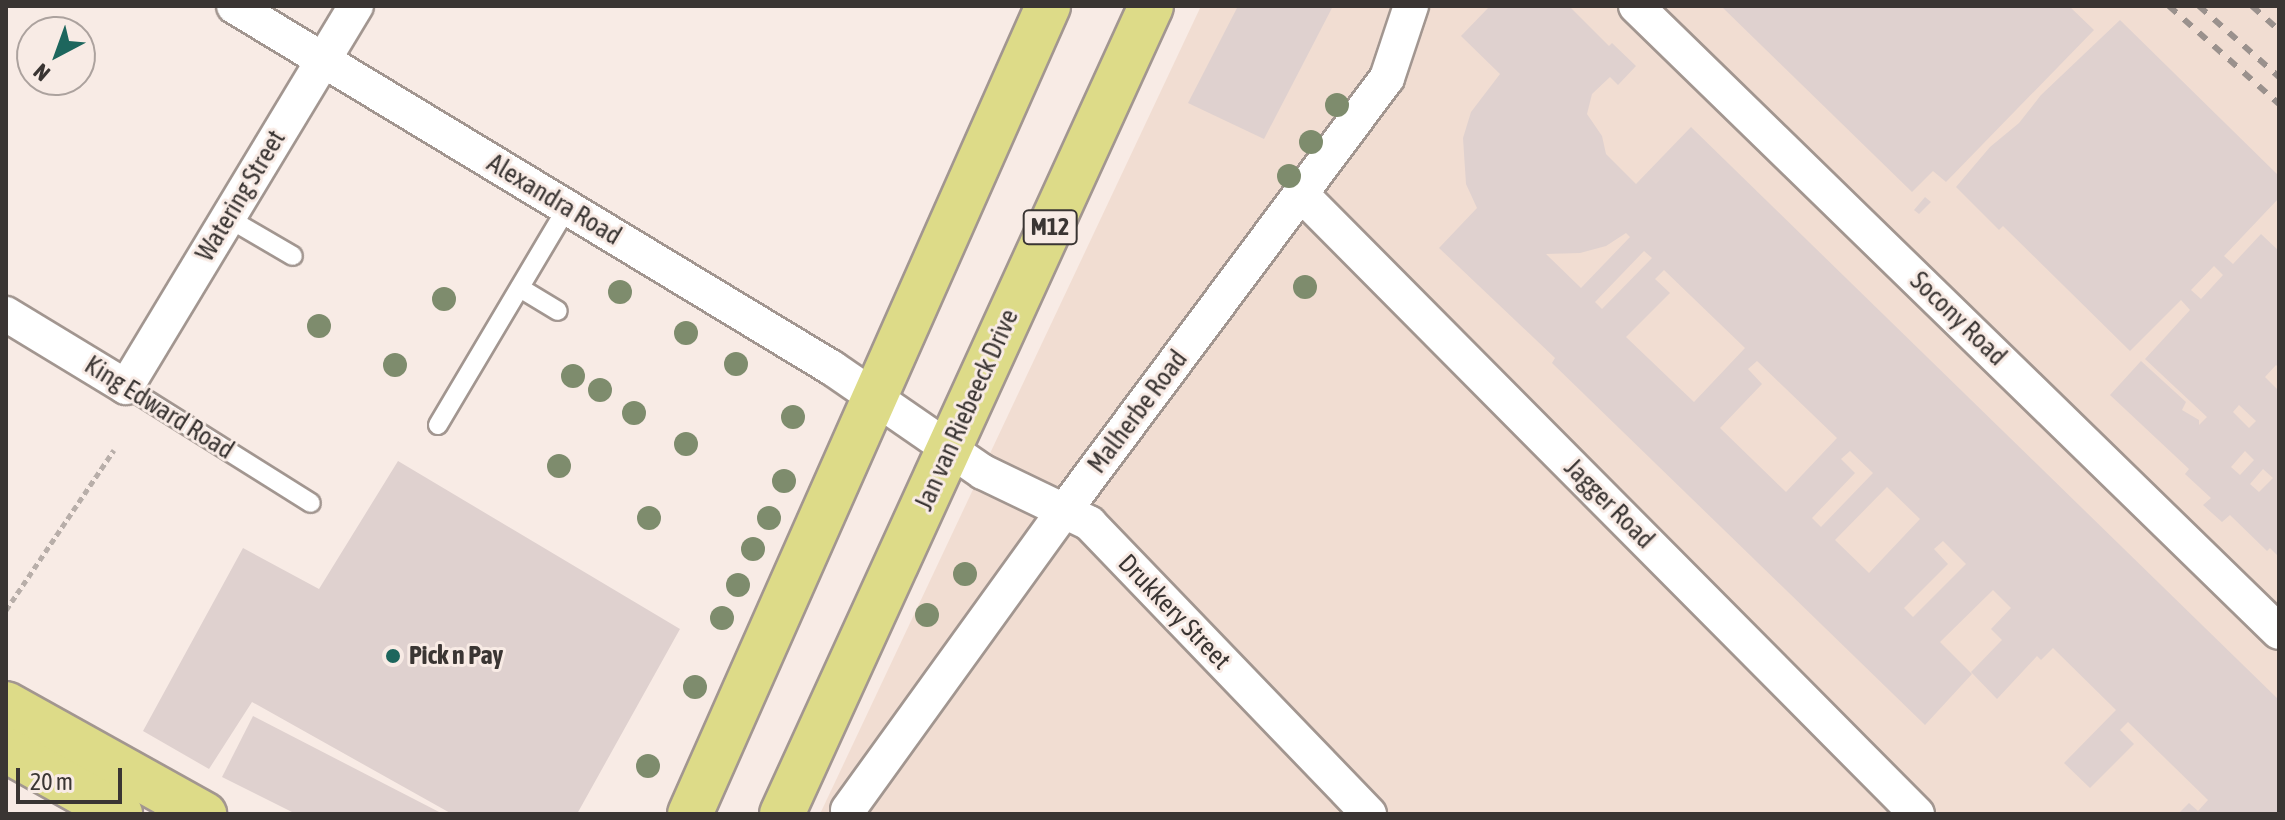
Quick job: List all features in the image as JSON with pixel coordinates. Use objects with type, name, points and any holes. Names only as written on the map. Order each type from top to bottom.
[{"type":"main road","points":[[690,814],[1048,6]]},
{"type":"main road","name":"Jan van Riebeeck Drive","points":[[782,814],[1151,6]]},
{"type":"main road","points":[[6,704],[146,800],[204,814]]},
{"type":"main road","points":[[6,750],[120,814]]},
{"type":"street","name":"Alexandra Road","points":[[234,6],[873,396],[950,449]]},
{"type":"street","name":"Watering Street","points":[[126,387],[356,6]]},
{"type":"street","name":"Malherbe Road","points":[[848,810],[1064,511],[1387,78],[1411,6]]},
{"type":"street","name":"Socony Road","points":[[1636,6],[2279,632]]},
{"type":"street","name":"Jagger Road","points":[[1301,194],[1917,814]]},
{"type":"street","name":"King Edward Road","points":[[6,314],[126,387]]},
{"type":"street","name":"Drukkery Street","points":[[950,449],[983,472],[1089,523],[1369,814]]},
{"type":"lane","points":[[438,425],[567,208]]},
{"type":"lane","points":[[228,218],[293,256]]},
{"type":"lane","points":[[520,288],[558,311]]},
{"type":"lane","name":"King Edward Road","points":[[126,387],[311,503]]},
{"type":"path","points":[[6,610],[114,450]]},
{"type":"shaded area","points":[[1201,6],[2279,6],[2279,814],[820,814]]},
{"type":"building","points":[[1238,6],[1333,6],[1264,139],[1188,103]]},
{"type":"building","points":[[1490,6],[1569,6],[1609,46],[1612,43],[1636,66],[1618,85],[1610,77],[1592,94],[1587,114],[1602,136],[1606,154],[1636,184],[1691,127],[2279,700],[2279,814],[2178,814],[2189,803],[2198,811],[2208,800],[2128,722],[2120,730],[2134,744],[2090,788],[2064,763],[2116,710],[2053,648],[2041,660],[2037,656],[1997,699],[1971,672],[2002,640],[1991,629],[2011,608],[1993,590],[1940,642],[1972,674],[1925,725],[1552,363],[1555,358],[1439,248],[1477,208],[1466,184],[1463,138],[1471,112],[1500,74],[1461,36]],"holes":[[[1626,233],[1630,237],[1581,288],[1546,254],[1580,253],[1606,246]],[[1644,251],[1652,258],[1602,309],[1595,302]],[[1664,270],[1745,348],[1694,402],[1626,337],[1670,293],[1655,279]],[[1757,361],[1837,438],[1786,492],[1720,428],[1762,384],[1748,369]],[[1850,451],[1873,473],[1821,527],[1812,518],[1855,473],[1841,459]],[[1887,487],[1920,519],[1869,573],[1835,540]],[[1943,541],[1966,564],[1913,617],[1904,608],[1948,564],[1934,549]]]},
{"type":"building","points":[[1721,6],[2069,6],[2094,30],[1946,182],[1933,171],[1912,192]]},
{"type":"building","points":[[2120,20],[2279,176],[2279,198],[2224,256],[2233,264],[2261,234],[2279,251],[2279,368],[2276,365],[2265,377],[2279,391],[2279,557],[2270,548],[2267,551],[2230,515],[2222,522],[2203,505],[2211,498],[2185,474],[2189,469],[2110,395],[2141,361],[2186,402],[2182,410],[2199,420],[2199,425],[2207,417],[2145,359],[2190,310],[2181,300],[2130,351],[2003,226],[1999,230],[1956,187],[1990,147],[2019,123],[2041,95]],"holes":[[[2214,266],[2223,275],[2201,299],[2191,290]],[[2239,405],[2256,421],[2249,428],[2233,412]],[[2245,451],[2254,460],[2240,475],[2231,467]],[[2263,469],[2273,478],[2259,492],[2250,484]]]},
{"type":"building","points":[[1925,197],[1931,202],[1919,214],[1914,210]]},
{"type":"building","points":[[398,461],[680,629],[577,814],[452,814],[252,702],[209,769],[143,731],[243,548],[319,589]]},
{"type":"building","points":[[253,716],[443,814],[296,814],[222,777]]},
{"type":"railway","points":[[2169,6],[2279,104]]},
{"type":"railway","points":[[2199,6],[2279,77]]},
{"type":"railway","points":[[2252,6],[2279,30]]},
{"type":"place","name":"Pick n Pay","points":[[393,656]]}]
